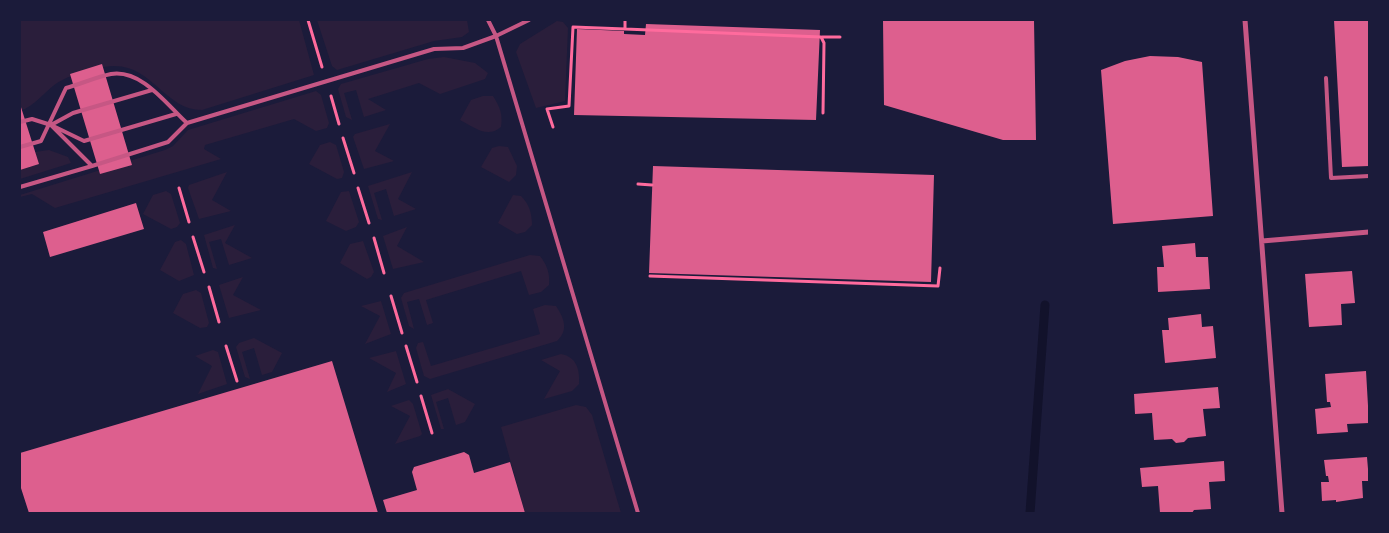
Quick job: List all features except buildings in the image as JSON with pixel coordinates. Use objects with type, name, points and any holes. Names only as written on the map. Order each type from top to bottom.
[{"type":"street","points":[[1245,20],[1282,513]]},
{"type":"street","points":[[1262,241],[1369,232]]},
{"type":"lane","points":[[488,20],[496,36],[638,513]]},
{"type":"lane","points":[[20,187],[168,142],[187,123],[434,50],[463,48],[496,36],[529,20]]},
{"type":"lane","points":[[20,147],[41,141],[66,88],[112,74],[130,75],[152,90],[187,123]]},
{"type":"lane","points":[[1326,78],[1331,178],[1369,176]]},
{"type":"lane","points":[[50,124],[73,113],[152,90]]},
{"type":"lane","points":[[20,122],[32,119],[50,124],[84,141],[176,114]]},
{"type":"lane","points":[[50,124],[92,166]]},
{"type":"path","points":[[308,20],[324,73]]},
{"type":"path","points":[[625,20],[625,28]]},
{"type":"path","points":[[552,127],[547,109],[569,106],[572,27],[840,37]]},
{"type":"path","points":[[821,37],[824,43],[823,113]]},
{"type":"path","points":[[328,89],[339,124]]},
{"type":"path","points":[[344,138],[354,173]]},
{"type":"path","points":[[638,184],[652,185]]},
{"type":"path","points":[[179,188],[189,222]]},
{"type":"path","points":[[358,188],[369,223]]},
{"type":"path","points":[[193,237],[204,272]]},
{"type":"path","points":[[374,238],[384,273]]},
{"type":"path","points":[[650,276],[938,286],[940,268]]},
{"type":"path","points":[[209,287],[219,322]]},
{"type":"path","points":[[391,296],[402,332]]},
{"type":"path","points":[[226,346],[237,381]]},
{"type":"path","points":[[406,346],[417,382]]},
{"type":"path","points":[[421,396],[432,433]]},
{"type":"shaded area","points":[[20,20],[299,20],[314,75],[202,110],[188,108],[176,102],[134,70],[120,66],[104,67],[62,80],[30,106],[20,111]]},
{"type":"shaded area","points":[[317,20],[467,20],[469,32],[462,37],[434,41],[337,70],[332,66]]},
{"type":"shaded area","points":[[557,21],[563,22],[568,28],[565,101],[536,108],[516,52],[520,44]]},
{"type":"shaded area","points":[[444,57],[475,63],[488,73],[485,79],[440,94],[419,83],[368,99],[386,110],[364,117],[356,90],[344,93],[352,120],[346,117],[338,89],[341,84],[428,59]]},
{"type":"shaded area","points":[[316,91],[321,95],[329,123],[327,128],[316,131],[294,119],[205,145],[204,149],[221,159],[55,208],[32,194],[20,197],[20,195],[165,150],[173,146],[188,130]]},
{"type":"shaded area","points":[[483,96],[493,96],[501,114],[501,127],[491,132],[480,131],[460,120],[471,100]]},
{"type":"shaded area","points":[[390,124],[375,151],[394,161],[364,169],[353,137],[355,134]]},
{"type":"shaded area","points":[[330,142],[336,145],[344,172],[342,178],[337,179],[309,164],[320,145]]},
{"type":"shaded area","points":[[499,146],[508,147],[517,166],[516,175],[509,182],[481,167],[492,148]]},
{"type":"shaded area","points":[[49,150],[68,157],[71,163],[20,179],[20,170],[35,152]]},
{"type":"shaded area","points":[[227,172],[212,200],[231,211],[199,219],[188,188],[189,185]]},
{"type":"shaded area","points":[[412,172],[398,199],[416,209],[394,216],[386,189],[374,193],[382,220],[378,219],[368,186]]},
{"type":"shaded area","points":[[166,191],[171,194],[180,223],[177,227],[171,229],[143,214],[153,195]]},
{"type":"shaded area","points":[[349,191],[359,222],[356,227],[346,231],[326,221],[341,192]]},
{"type":"shaded area","points":[[513,195],[521,196],[524,199],[530,209],[532,221],[532,225],[525,232],[517,234],[498,223]]},
{"type":"shaded area","points":[[235,225],[225,243],[252,258],[229,265],[221,239],[209,242],[217,269],[213,268],[204,235]]},
{"type":"shaded area","points":[[407,227],[397,246],[424,262],[393,269],[383,236]]},
{"type":"shaded area","points":[[181,240],[186,244],[194,275],[179,281],[160,270],[175,242]]},
{"type":"shaded area","points":[[363,241],[374,272],[367,279],[340,263],[350,244]]},
{"type":"shaded area","points":[[530,255],[540,256],[548,269],[549,285],[541,292],[529,295],[521,271],[426,300],[433,323],[427,325],[419,299],[407,302],[414,329],[409,326],[401,298],[404,293]]},
{"type":"shaded area","points":[[243,277],[233,295],[261,310],[229,318],[219,285]]},
{"type":"shaded area","points":[[196,290],[201,293],[209,323],[207,327],[200,328],[173,313],[183,294]]},
{"type":"shaded area","points":[[381,301],[391,334],[365,344],[380,316],[361,306]]},
{"type":"shaded area","points":[[545,305],[556,306],[563,319],[563,333],[557,341],[430,379],[424,376],[416,348],[418,343],[423,342],[431,366],[540,334],[533,309]]},
{"type":"shaded area","points":[[254,338],[282,353],[272,372],[262,375],[254,348],[242,352],[250,379],[245,377],[236,347],[239,343]]},
{"type":"shaded area","points":[[213,350],[218,352],[227,384],[198,394],[212,366],[195,356]]},
{"type":"shaded area","points":[[396,351],[406,384],[387,392],[396,373],[369,358]]},
{"type":"shaded area","points":[[561,354],[574,361],[578,369],[579,384],[572,391],[544,399],[560,371],[541,360]]},
{"type":"shaded area","points":[[448,389],[475,404],[465,422],[456,425],[448,398],[436,402],[444,429],[441,429],[431,395]]},
{"type":"shaded area","points":[[409,400],[413,404],[422,434],[395,444],[410,416],[391,406]]},
{"type":"shaded area","points":[[576,405],[586,407],[592,415],[621,513],[525,513],[501,427]]},
{"type":"waterway","points":[[1030,513],[1045,305]]}]
